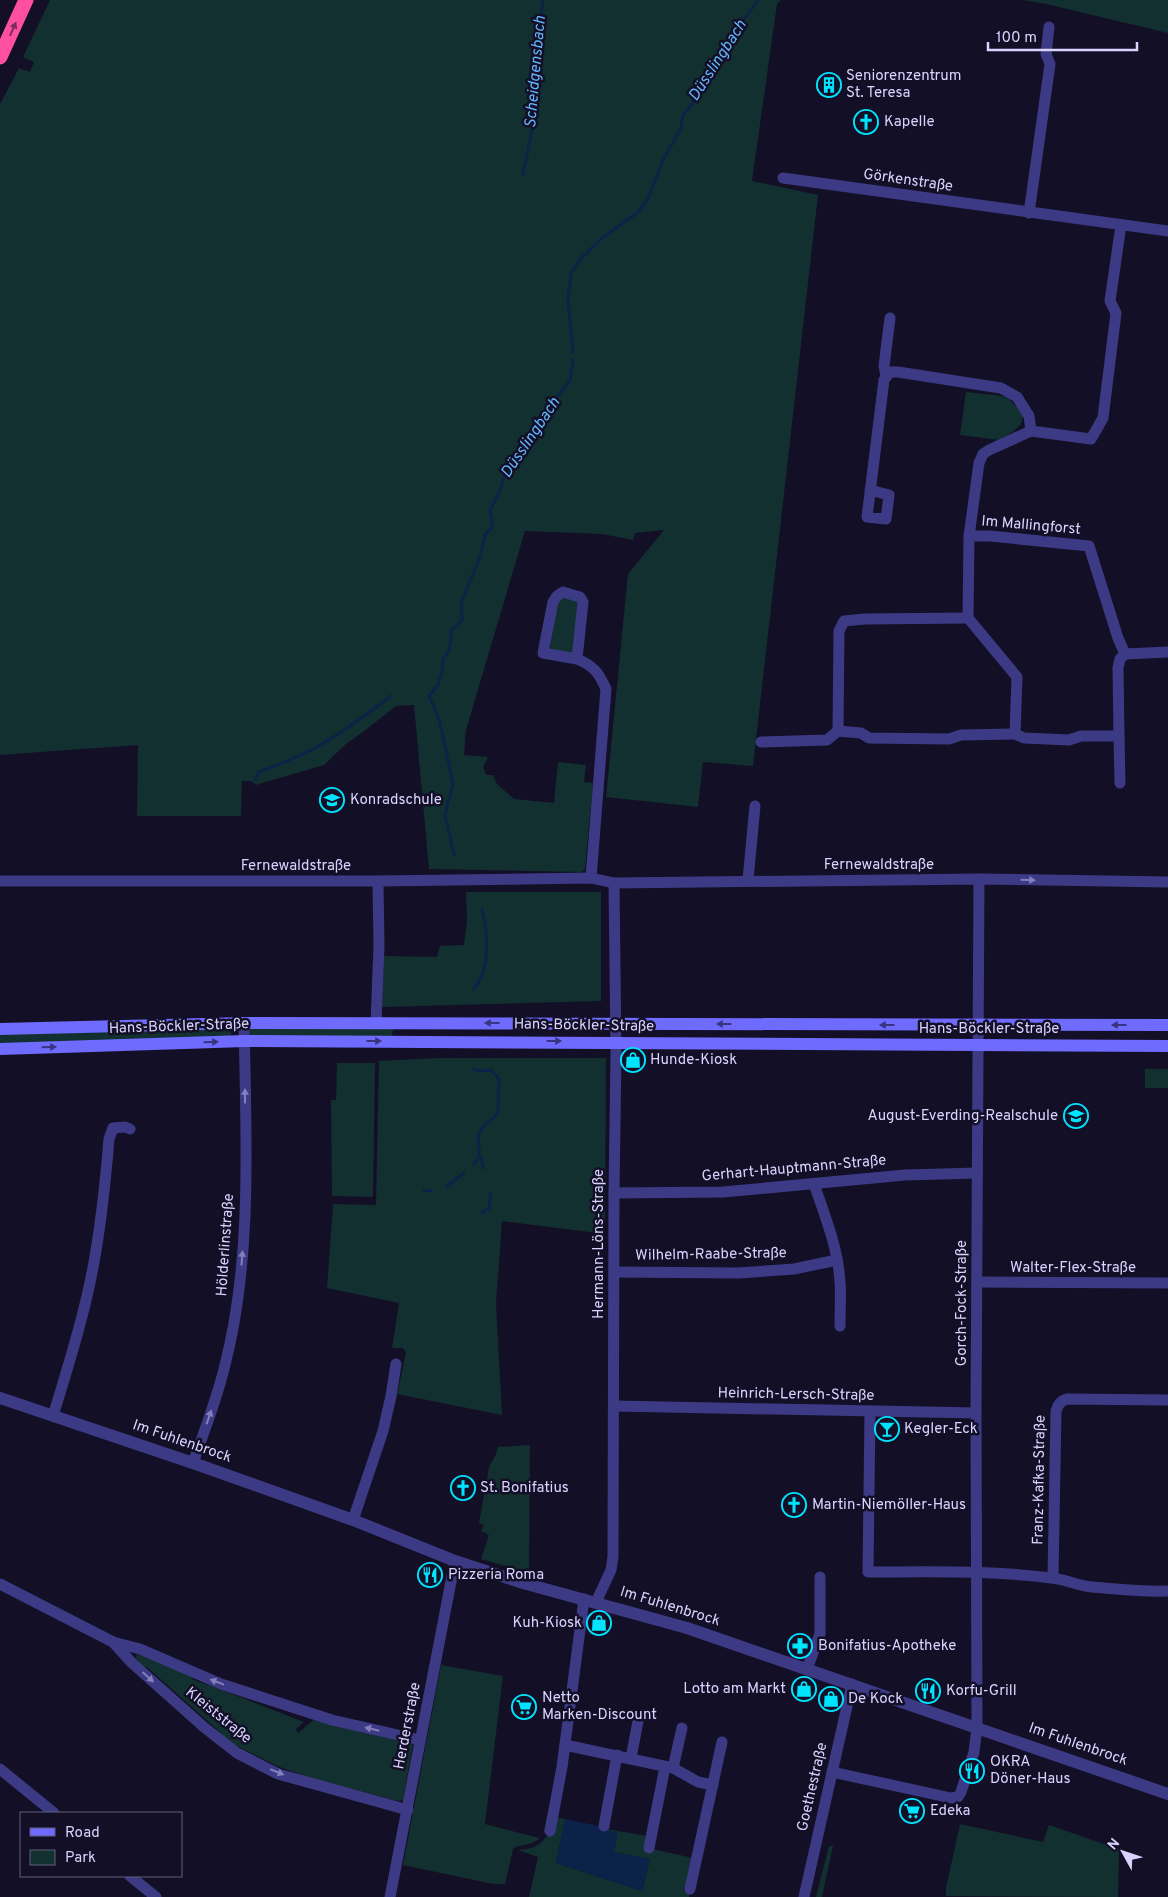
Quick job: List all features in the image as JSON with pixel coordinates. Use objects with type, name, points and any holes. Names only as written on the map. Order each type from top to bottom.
[{"type":"highway","points":[[0,57],[26,0]]},
{"type":"main road","name":"Hans-Böckler-Straße","points":[[0,1029],[244,1023],[1168,1025]]},
{"type":"main road","name":"Hans-Böckler-Straße","points":[[0,1049],[245,1041],[1168,1046]]},
{"type":"street","points":[[1028,213],[1050,64],[1046,54],[1049,27]]},
{"type":"street","name":"Görkenstraße","points":[[783,178],[1168,232]]},
{"type":"street","points":[[969,536],[979,462],[983,454],[1031,430],[1091,439],[1103,418],[1116,313],[1110,301],[1121,225]]},
{"type":"street","points":[[870,490],[886,376],[884,366],[890,318]]},
{"type":"street","points":[[886,376],[890,372],[898,372],[1001,388],[1017,397],[1029,416],[1031,430]]},
{"type":"street","name":"Im Mallingforst","points":[[968,618],[969,536],[990,536],[1089,546],[1118,638],[1125,654]]},
{"type":"street","points":[[577,659],[583,602],[580,597],[563,592],[557,596],[554,602],[543,653],[577,659],[586,663],[599,674],[606,690],[592,878]]},
{"type":"street","points":[[838,732],[838,631],[844,621],[968,618],[1016,677],[1015,734]]},
{"type":"street","points":[[1120,783],[1118,668],[1120,660],[1125,654],[1168,652]]},
{"type":"street","points":[[761,742],[826,740],[838,732],[862,733],[869,738],[949,739],[961,735],[1015,734],[1024,738],[1068,740],[1081,736],[1119,736]]},
{"type":"street","points":[[748,880],[755,806]]},
{"type":"street","name":"Fernewaldstraße","points":[[0,881],[378,881],[592,878],[614,883],[748,880],[979,879],[1168,882]]},
{"type":"street","name":"Gorch-Fock-Straße","points":[[977,1727],[976,1412],[979,879]]},
{"type":"street","points":[[376,1023],[379,946],[378,881]]},
{"type":"street","name":"Hermann-Löns-Straße","points":[[550,1832],[590,1601],[611,1570],[613,1557],[616,1042],[614,883]]},
{"type":"street","name":"Hölderlinstraße","points":[[193,1463],[224,1371],[238,1294],[244,1223],[244,1023]]},
{"type":"street","points":[[53,1416],[90,1286],[102,1213],[109,1139],[112,1128],[125,1127],[130,1129]]},
{"type":"street","name":"Gerhart-Hauptmann-Straße","points":[[614,1193],[723,1192],[905,1175],[977,1173]]},
{"type":"street","points":[[814,1184],[833,1241],[837,1260],[840,1282],[840,1326]]},
{"type":"street","name":"Wilhelm-Raabe-Straße","points":[[615,1272],[739,1272],[794,1269],[837,1260]]},
{"type":"street","name":"Walter-Flex-Straße","points":[[977,1282],[1168,1283]]},
{"type":"street","points":[[353,1520],[383,1431],[396,1364]]},
{"type":"street","name":"Im Fuhlenbrock","points":[[0,1398],[193,1463],[353,1520],[455,1561],[514,1581],[687,1628],[1168,1794]]},
{"type":"street","name":"Franz-Kafka-Straße","points":[[1053,1578],[1056,1411],[1058,1405],[1061,1401],[1066,1400],[1168,1400]]},
{"type":"street","name":"Heinrich-Lersch-Straße","points":[[614,1406],[870,1412],[976,1412]]},
{"type":"street","points":[[870,1412],[868,1572],[976,1573],[1053,1578],[1092,1587],[1116,1590],[1168,1592]]},
{"type":"street","name":"Herderstraße","points":[[390,1897],[455,1561]]},
{"type":"street","points":[[807,1669],[820,1634],[820,1577]]},
{"type":"street","name":"Kleiststraße","points":[[0,1584],[113,1642],[140,1649],[221,1684],[332,1720],[420,1740]]},
{"type":"street","name":"Kleiststraße","points":[[113,1642],[132,1663],[198,1722],[237,1753],[278,1774],[408,1810]]},
{"type":"street","name":"Goethestraße","points":[[804,1897],[852,1684]]},
{"type":"street","points":[[630,1758],[639,1716]]},
{"type":"street","points":[[832,1772],[951,1798],[958,1797],[974,1752],[977,1727]]},
{"type":"street","points":[[649,1848],[669,1767],[682,1728]]},
{"type":"street","points":[[690,1889],[722,1742]]},
{"type":"street","points":[[565,1745],[669,1767],[698,1782],[713,1785]]},
{"type":"street","points":[[604,1826],[617,1755]]},
{"type":"street","points":[[0,1769],[53,1812]]},
{"type":"street","points":[[131,1877],[156,1897]]},
{"type":"green space","points":[[50,0],[781,0],[777,4],[752,181],[818,195],[753,766],[703,762],[698,807],[606,797],[628,574],[664,530],[635,533],[633,540],[602,534],[525,531],[466,730],[464,755],[488,757],[483,767],[486,775],[493,775],[497,784],[514,799],[554,803],[558,762],[586,765],[584,782],[593,783],[585,869],[582,872],[429,869],[414,705],[396,706],[346,744],[324,765],[256,785],[251,781],[242,781],[241,816],[137,816],[138,745],[0,755],[0,104],[19,68],[30,72],[34,62],[23,57]]},
{"type":"green space","points":[[1023,0],[1168,0],[1168,33],[1046,4]]},
{"type":"green space","points":[[966,392],[1003,396],[1009,399],[1022,413],[1021,424],[1013,432],[999,440],[960,435]]},
{"type":"green space","points":[[564,597],[576,600],[579,604],[573,654],[552,652],[550,648],[557,603]]},
{"type":"green space","points":[[466,892],[601,892],[601,1001],[382,1007],[384,956],[437,957],[440,946],[464,945],[467,921]]},
{"type":"green space","points":[[231,1026],[231,1038],[0,1044],[0,1032]]},
{"type":"green space","points":[[393,1026],[392,1038],[255,1038],[250,1035],[250,1027]]},
{"type":"green space","points":[[437,1058],[606,1058],[605,1234],[502,1221],[496,1303],[502,1415],[397,1394],[406,1353],[403,1348],[392,1348],[399,1303],[327,1288],[333,1204],[376,1205],[379,1061]]},
{"type":"green space","points":[[337,1063],[375,1063],[373,1197],[332,1196],[331,1100],[336,1100]]},
{"type":"green space","points":[[1145,1069],[1168,1069],[1168,1088],[1145,1088]]},
{"type":"green space","points":[[530,1445],[529,1573],[481,1559],[489,1535],[481,1531],[484,1525],[479,1523],[489,1467],[498,1447]]},
{"type":"green space","points":[[137,1654],[187,1673],[194,1680],[304,1722],[296,1729],[298,1733],[313,1720],[413,1744],[403,1800],[398,1801],[314,1779],[277,1766],[223,1739],[221,1733],[148,1668],[141,1666],[135,1659]]},
{"type":"green space","points":[[441,1665],[503,1676],[485,1824],[539,1838],[542,1836],[534,1842],[513,1849],[505,1884],[493,1884],[403,1865]]},
{"type":"green space","points":[[547,1815],[552,1816],[548,1825],[543,1834]]},
{"type":"green space","points":[[555,1817],[565,1819],[556,1863],[642,1891],[650,1859],[614,1852],[607,1829],[647,1836],[653,1849],[693,1858],[684,1891],[689,1893],[689,1897],[529,1897],[538,1857],[518,1850],[532,1848],[542,1842],[550,1831]]},
{"type":"green space","points":[[960,1824],[1043,1842],[1049,1825],[1119,1849],[1118,1897],[946,1896],[946,1888]]},
{"type":"green space","points":[[829,1846],[833,1846],[822,1897],[816,1897]]},
{"type":"water","points":[[565,1819],[599,1826],[599,1829],[618,1832],[614,1852],[650,1859],[642,1891],[556,1863]]},
{"type":"waterway","name":"Scheidgensbach","points":[[523,174],[535,116],[532,87],[543,0]]},
{"type":"waterway","name":"Düsslingbach","points":[[573,352],[568,300],[571,273],[580,259],[600,240],[638,212],[648,199],[662,162],[681,128],[683,115],[692,104],[694,96],[703,87],[703,78],[722,55],[725,46],[758,0]]},
{"type":"waterway","name":"Düsslingbach","points":[[454,855],[445,815],[453,783],[439,719],[429,696],[438,685],[443,668],[443,659],[449,651],[452,630],[462,620],[461,603],[480,557],[485,535],[493,526],[490,510],[499,493],[508,466],[528,440],[533,428],[570,380],[573,360]]},
{"type":"waterway","points":[[255,780],[259,772],[313,749],[363,717],[391,696]]},
{"type":"waterway","name":"Düsslingbach","points":[[474,989],[486,961],[487,939],[482,909]]},
{"type":"waterway","name":"Düsslingbach","points":[[473,1069],[481,1071],[491,1070],[499,1079],[498,1113],[480,1131],[478,1139],[479,1155],[474,1164]]},
{"type":"waterway","points":[[481,1157],[483,1168]]},
{"type":"waterway","name":"Düsslingbach","points":[[447,1186],[464,1173]]},
{"type":"waterway","name":"Düsslingbach","points":[[424,1190],[431,1191]]},
{"type":"waterway","points":[[482,1213],[489,1208],[491,1194]]},
{"type":"place","name":"Seniorenzentrum St. Teresa","points":[[829,85]]},
{"type":"place","name":"Kapelle","points":[[866,122]]},
{"type":"place","name":"Konradschule","points":[[332,800]]},
{"type":"place","name":"Hunde-Kiosk","points":[[633,1060]]},
{"type":"place","name":"August-Everding-Realschule","points":[[1076,1116]]},
{"type":"place","name":"Kegler-Eck","points":[[887,1429]]},
{"type":"place","name":"St. Bonifatius","points":[[463,1488]]},
{"type":"place","name":"Martin-Niemöller-Haus","points":[[794,1505]]},
{"type":"place","name":"Pizzeria Roma","points":[[430,1575]]},
{"type":"place","name":"Kuh-Kiosk","points":[[599,1623]]},
{"type":"place","name":"Bonifatius-Apotheke","points":[[800,1646]]},
{"type":"place","name":"Lotto am Markt","points":[[804,1689]]},
{"type":"place","name":"Korfu-Grill","points":[[928,1691]]},
{"type":"place","name":"De Kock","points":[[831,1699]]},
{"type":"place","name":"Netto Marken-Discount","points":[[524,1707]]},
{"type":"place","name":"OKRA Döner-Haus","points":[[972,1771]]},
{"type":"place","name":"Edeka","points":[[912,1811]]}]
